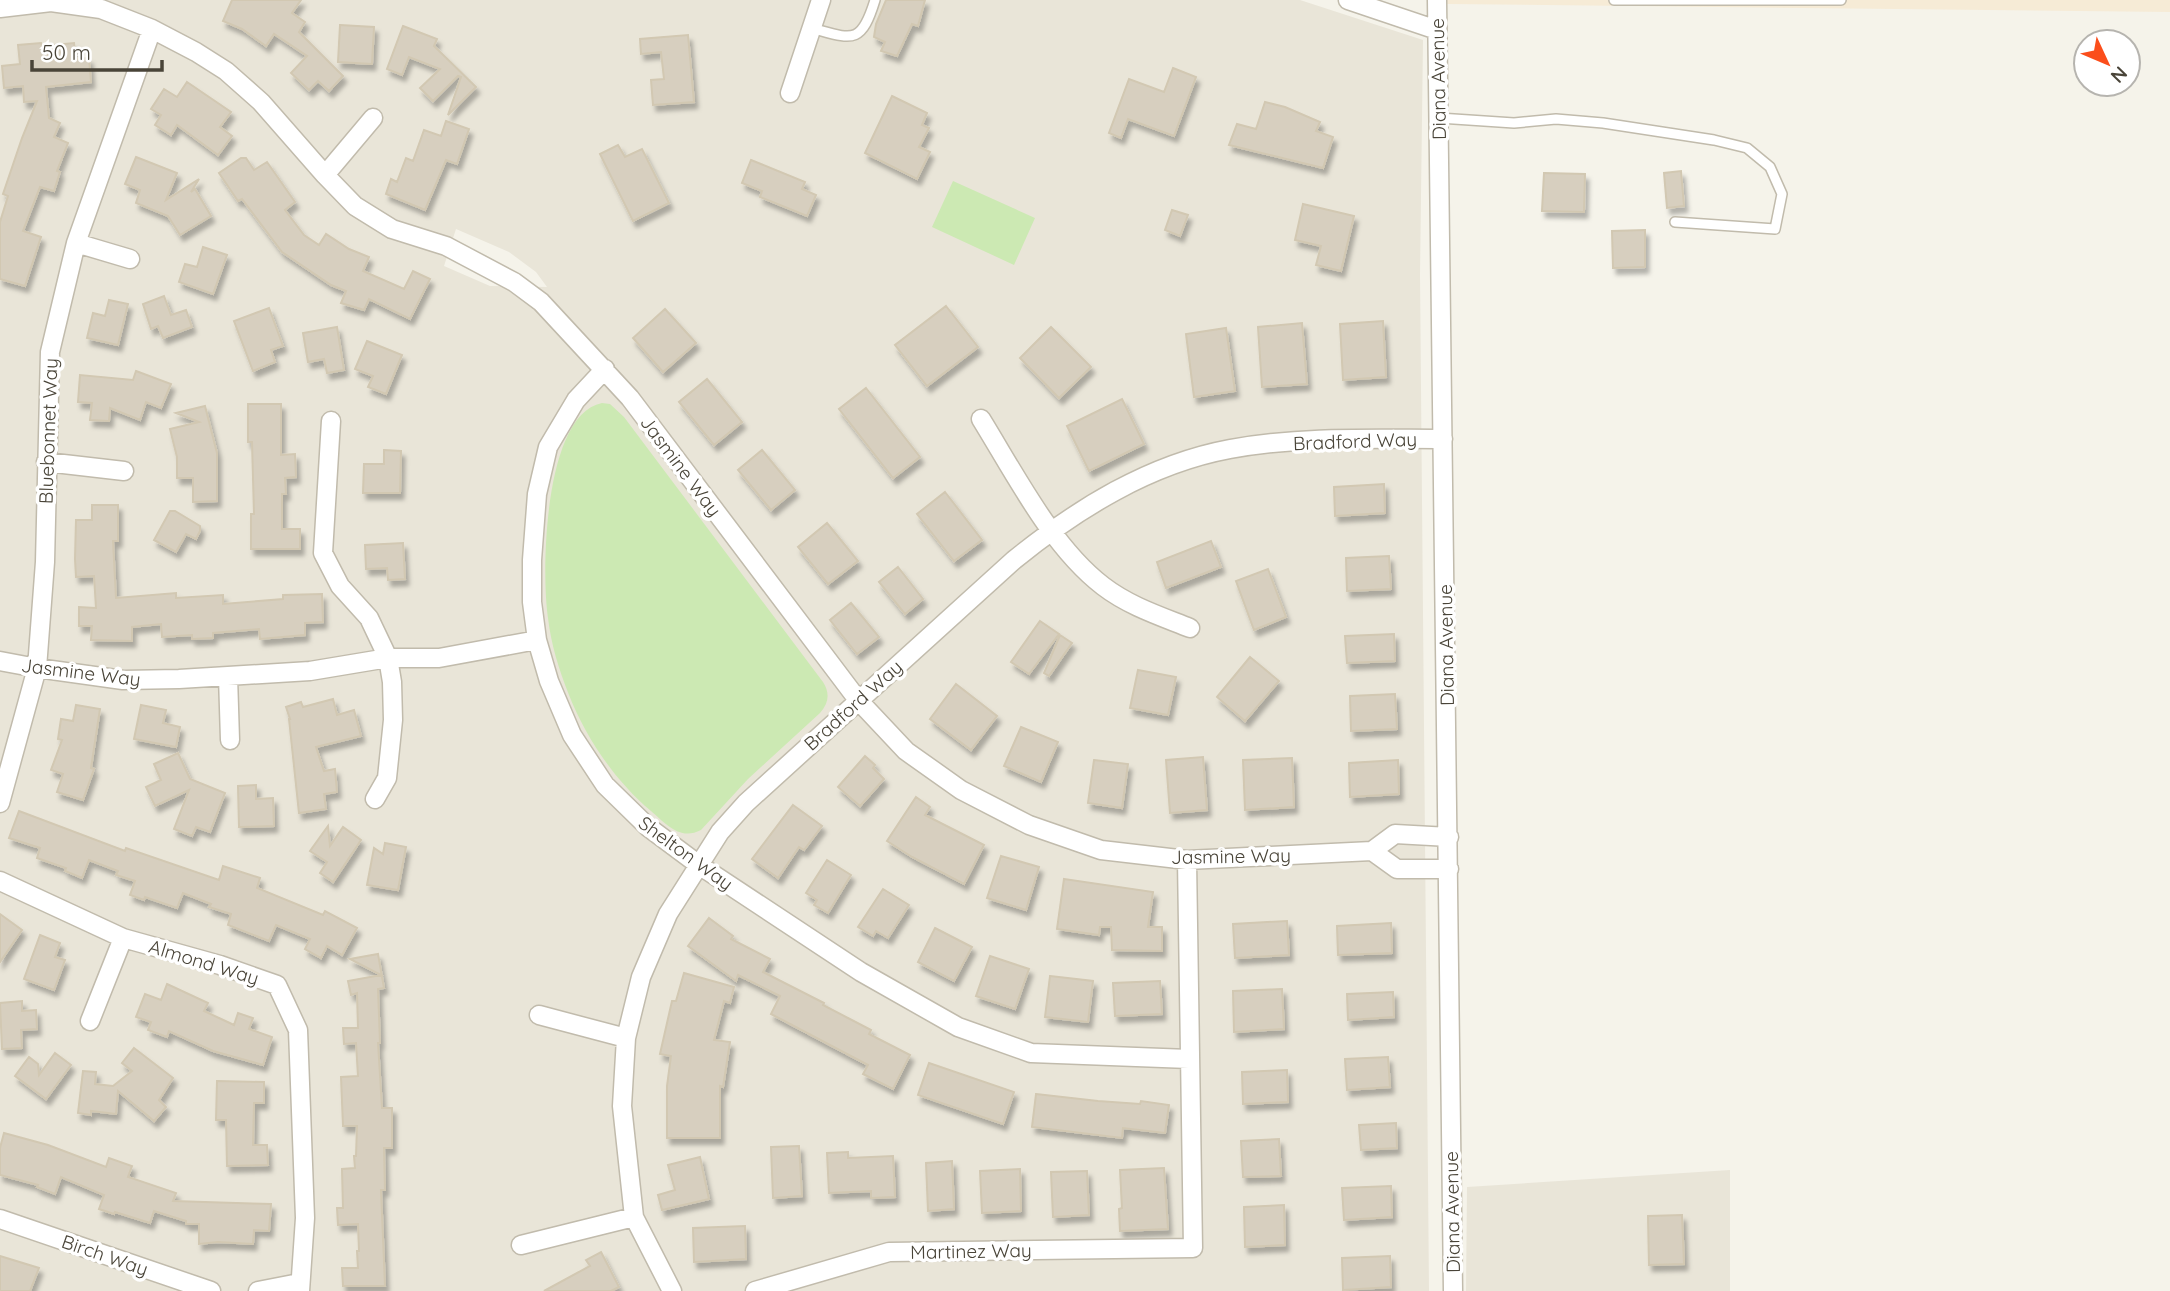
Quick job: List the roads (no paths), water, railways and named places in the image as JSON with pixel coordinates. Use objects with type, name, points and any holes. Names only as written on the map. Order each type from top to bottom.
[{"type":"street","points":[[790,93],[821,0]]},
{"type":"street","points":[[1348,0],[1437,30]]},
{"type":"street","name":"Diana Avenue","points":[[1437,0],[1453,1291]]},
{"type":"street","name":"Jasmine Way","points":[[0,6],[51,2],[101,9],[152,29],[226,71],[261,102],[324,175],[355,206],[392,229],[446,246],[514,282],[541,302],[630,398],[858,700],[906,751],[961,790],[1029,825],[1101,850],[1187,860],[1372,852],[1395,834],[1449,837]]},
{"type":"street","name":"Bluebonnet Way","points":[[0,803],[37,668],[45,562],[50,352],[76,243],[152,29]]},
{"type":"street","points":[[324,175],[373,118]]},
{"type":"street","points":[[76,243],[130,258]]},
{"type":"street","name":"Shelton Way","points":[[605,369],[588,385],[563,419],[548,447],[541,471],[532,560],[532,603],[537,640],[558,706],[572,735],[605,785],[648,827],[699,864],[861,972],[958,1027],[1031,1053],[1189,1059]]},
{"type":"street","points":[[981,419],[1077,564],[1105,588],[1132,604],[1190,628]]},
{"type":"street","points":[[331,421],[323,553],[340,586],[369,618],[388,658],[392,682],[393,720],[387,778],[375,799]]},
{"type":"street","name":"Bradford Way","points":[[672,1291],[634,1217],[622,1106],[626,1038],[640,977],[668,914],[720,832],[746,803],[1014,560],[1052,530],[1108,494],[1160,470],[1229,449],[1321,439],[1443,439]]},
{"type":"street","points":[[46,462],[124,471]]},
{"type":"street","name":"Jasmine Way","points":[[0,661],[123,680],[228,676],[310,671],[388,658],[439,658],[537,640]]},
{"type":"street","points":[[228,676],[230,740]]},
{"type":"street","points":[[1372,852],[1397,869],[1449,869]]},
{"type":"street","points":[[1187,860],[1189,1059]]},
{"type":"street","name":"Almond Way","points":[[0,881],[123,938],[220,965],[277,985],[298,1030],[305,1217],[300,1287]]},
{"type":"street","points":[[90,1021],[123,938]]},
{"type":"street","points":[[539,1015],[626,1038]]},
{"type":"street","name":"Martinez Way","points":[[755,1291],[889,1252],[1193,1248],[1189,1059]]},
{"type":"street","points":[[521,1245],[634,1217]]},
{"type":"street","name":"Birch Way","points":[[0,1219],[211,1291]]},
{"type":"street","points":[[258,1291],[300,1287]]},
{"type":"lane","points":[[811,28],[849,38],[860,34],[869,18],[874,0]]},
{"type":"lane","points":[[1614,0],[1841,0]]},
{"type":"lane","points":[[1439,118],[1514,123],[1567,120],[1714,140],[1746,148],[1770,167],[1782,194],[1775,229],[1675,222]]}]
